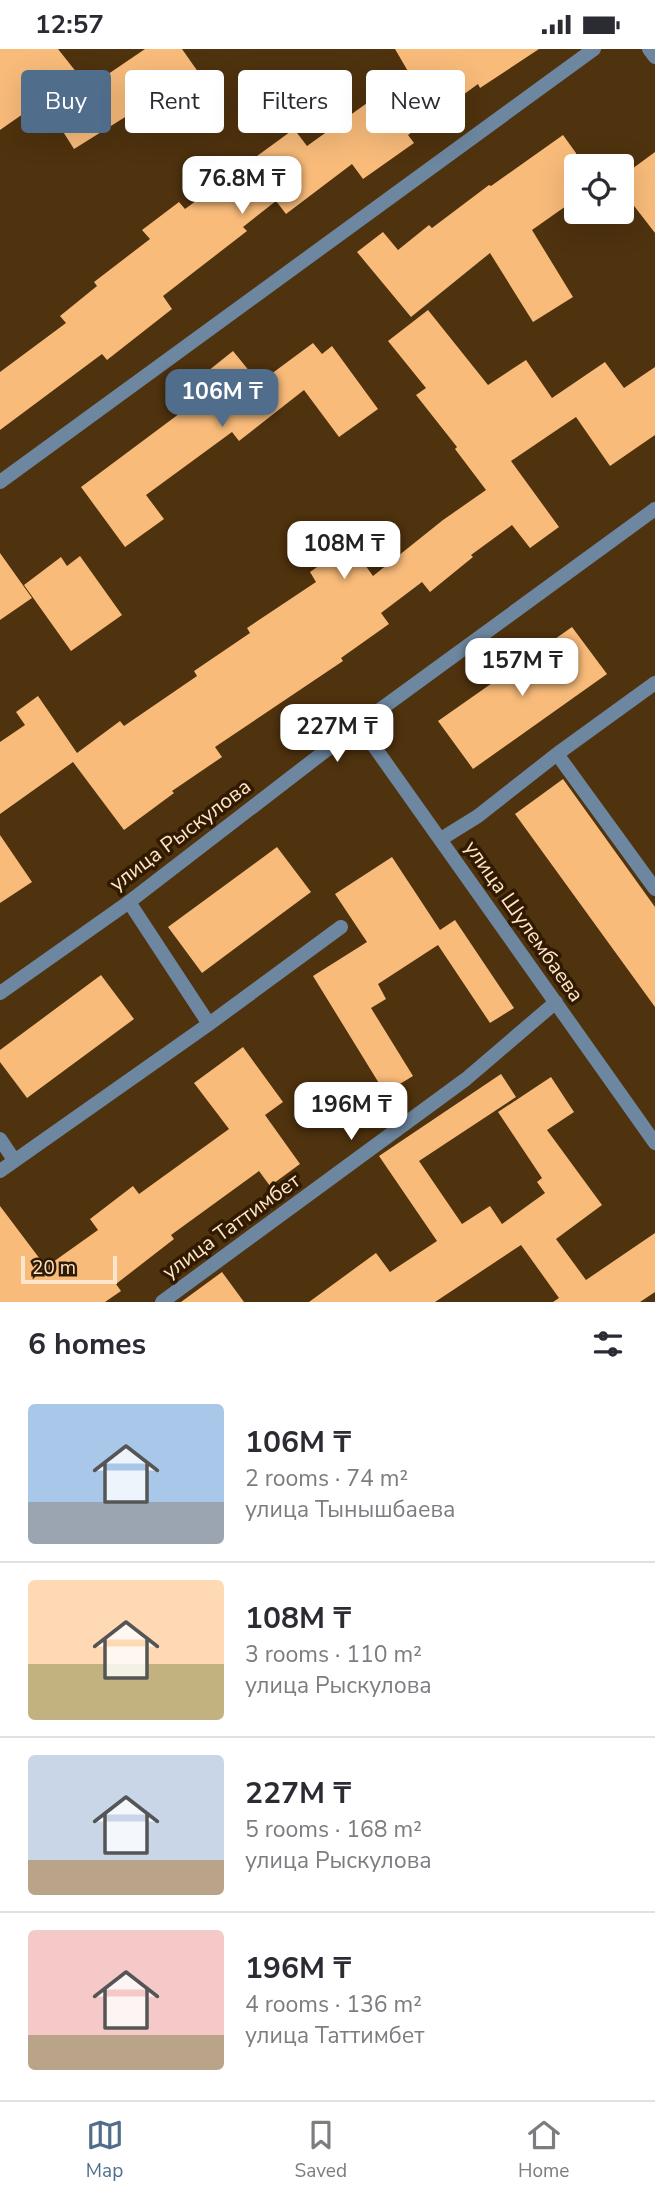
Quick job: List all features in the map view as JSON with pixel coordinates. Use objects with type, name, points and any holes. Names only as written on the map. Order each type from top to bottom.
[{"type":"street","points":[[0,482],[594,49]]},
{"type":"street","points":[[649,49],[655,57]]},
{"type":"street","name":"улица Рыскулова","points":[[0,993],[129,902],[359,725],[655,509]]},
{"type":"street","points":[[441,839],[478,816],[557,754],[655,683]]},
{"type":"street","name":"улица Шулембаева","points":[[359,725],[655,1143]]},
{"type":"street","points":[[557,754],[655,889]]},
{"type":"street","points":[[129,902],[209,1024]]},
{"type":"street","points":[[0,1171],[341,927]]},
{"type":"street","name":"улица Таттимбет","points":[[162,1302],[466,1079],[556,1002]]},
{"type":"street","points":[[0,1139],[14,1160]]},
{"type":"building","points":[[0,49],[58,49],[75,70],[21,70],[21,115],[0,130]]},
{"type":"building","points":[[145,49],[182,49],[197,70],[125,70],[125,117],[111,126],[111,72]]},
{"type":"building","points":[[395,49],[539,49],[480,88],[478,84],[465,93],[465,70],[407,70]]},
{"type":"building","points":[[366,104],[366,133],[411,133],[408,135],[414,143],[363,179],[352,164],[286,214],[276,201],[243,227],[247,231],[163,296],[172,309],[107,360],[102,354],[0,430],[0,372],[66,323],[60,316],[97,286],[94,282],[150,239],[142,230],[179,202],[185,209],[289,133],[297,133],[307,146],[325,133],[352,133],[352,114]]},
{"type":"building","points":[[64,133],[100,133],[74,149]]},
{"type":"building","points":[[563,135],[576,153],[564,154],[564,207],[532,230],[573,297],[533,322],[490,253],[411,317],[357,252],[383,232],[398,250],[429,225],[432,228]]},
{"type":"building","points":[[655,152],[655,233],[634,206],[634,167]]},
{"type":"building","points":[[428,310],[488,385],[526,360],[552,398],[605,362],[624,388],[655,367],[655,435],[610,466],[576,417],[511,461],[559,527],[530,548],[512,525],[471,555],[473,557],[430,592],[422,582],[381,613],[389,624],[341,658],[343,661],[215,747],[222,757],[172,791],[174,793],[124,830],[73,762],[0,814],[0,742],[25,725],[16,712],[38,696],[77,753],[120,721],[124,726],[197,676],[194,671],[250,633],[247,628],[316,582],[310,572],[350,544],[373,576],[443,520],[486,490],[455,449],[457,447],[416,395],[426,388],[388,341]]},
{"type":"building","points":[[313,343],[322,354],[332,346],[378,409],[339,437],[304,390],[239,441],[232,432],[146,495],[164,519],[125,547],[81,487],[203,396],[193,383],[233,351],[259,383]]},
{"type":"building","points":[[0,553],[32,598],[0,620]]},
{"type":"building","points":[[80,556],[122,615],[71,651],[24,585],[61,557],[67,566]]},
{"type":"building","points":[[572,627],[607,674],[473,769],[438,721]]},
{"type":"building","points":[[563,779],[655,907],[655,1007],[515,814]]},
{"type":"building","points":[[0,835],[32,882],[0,903]]},
{"type":"building","points":[[277,847],[311,892],[202,973],[168,927]]},
{"type":"building","points":[[392,857],[440,930],[455,920],[514,1008],[490,1023],[438,945],[378,984],[386,999],[371,1008],[413,1076],[385,1093],[313,976],[367,942],[335,894]]},
{"type":"building","points":[[101,975],[134,1019],[27,1098],[0,1062],[0,1050]]},
{"type":"building","points":[[243,1047],[283,1102],[265,1115],[300,1164],[270,1186],[259,1171],[171,1235],[174,1239],[116,1284],[121,1291],[105,1302],[0,1302],[0,1206],[46,1267],[98,1230],[90,1219],[133,1186],[139,1194],[229,1129],[194,1083]]},
{"type":"building","points":[[501,1074],[516,1097],[419,1161],[462,1224],[490,1206],[502,1224],[545,1193],[537,1182],[542,1178],[498,1112],[551,1077],[574,1112],[547,1130],[602,1205],[556,1239],[586,1280],[655,1233],[655,1292],[640,1302],[553,1302],[559,1298],[521,1245],[435,1302],[309,1302],[376,1253],[390,1272],[437,1241],[379,1156]]},
{"type":"building","points":[[222,1272],[244,1302],[181,1302]]}]
